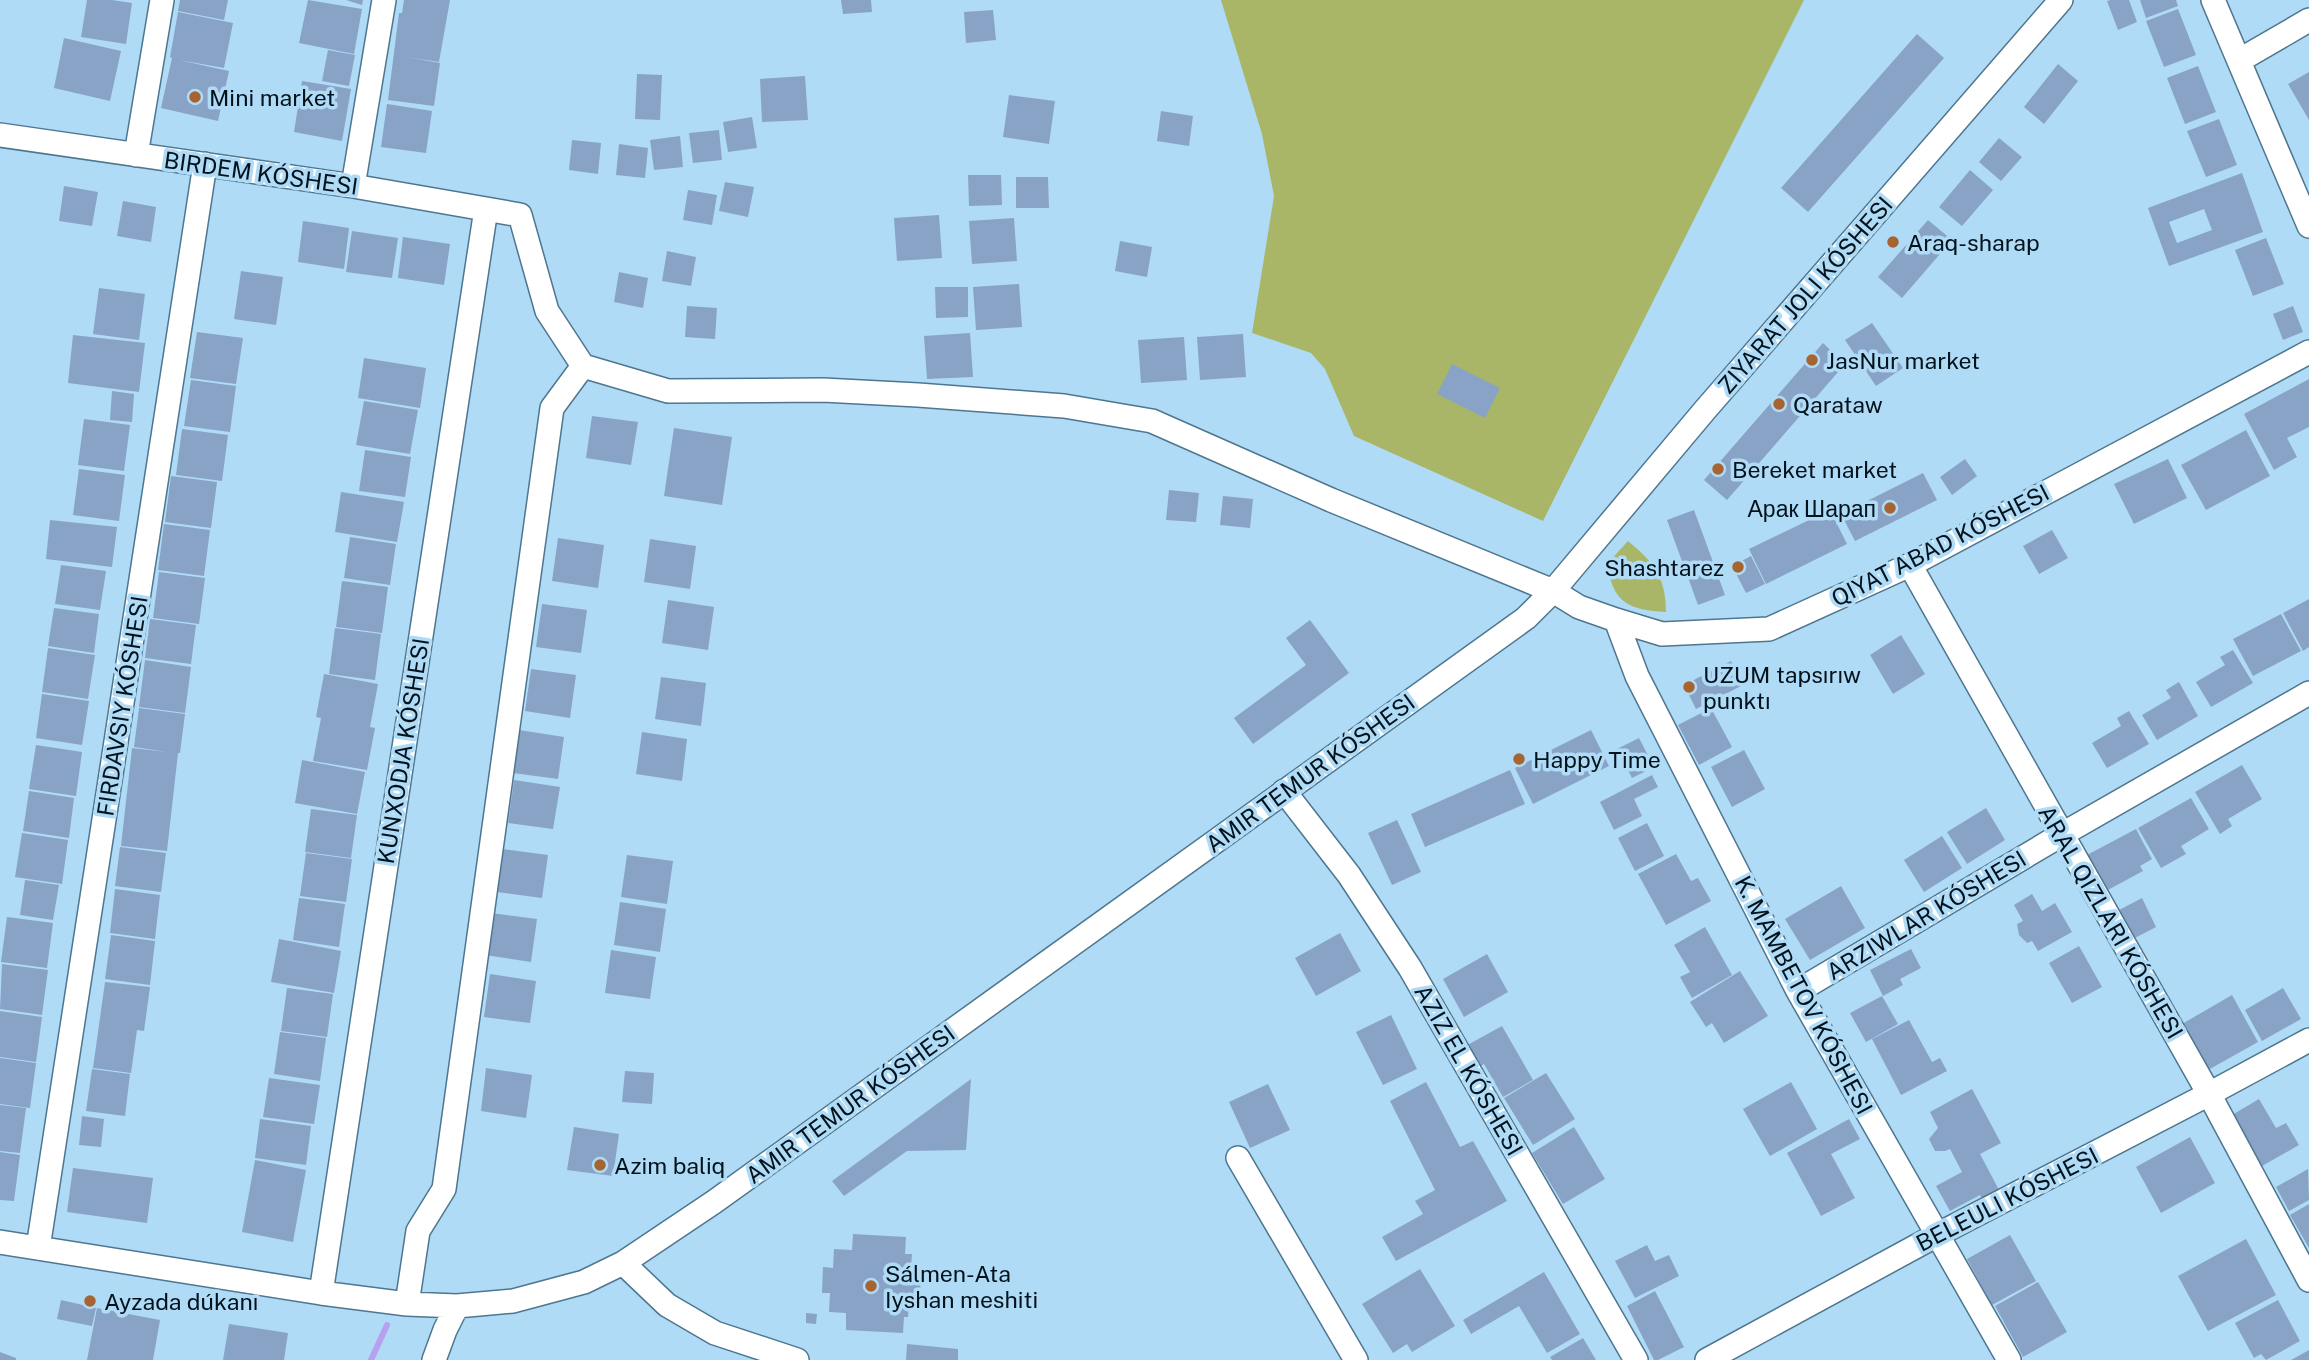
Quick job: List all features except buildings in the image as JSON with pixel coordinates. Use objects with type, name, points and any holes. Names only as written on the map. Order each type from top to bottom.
[{"type":"street","points":[[136,155],[162,0]]},
{"type":"street","points":[[354,186],[384,0]]},
{"type":"street","name":"AMIR TEMUR KÓSHESI","points":[[0,1242],[321,1293],[407,1304],[457,1306],[513,1301],[584,1282],[623,1263],[714,1202],[1526,618],[1553,591],[1697,420],[2061,0]]},
{"type":"street","points":[[2213,0],[2309,226]]},
{"type":"street","points":[[2239,60],[2309,20]]},
{"type":"street","name":"BIRDEM KÓSHESI","points":[[0,135],[354,186],[520,215],[547,311],[583,366]]},
{"type":"street","name":"FIRDAVSIY KÓSHESI","points":[[38,1248],[205,164]]},
{"type":"street","name":"KUNXODJA KÓSHESI","points":[[321,1293],[486,209]]},
{"type":"street","name":"QIYAT ABAD KÓSHESI","points":[[583,366],[668,391],[823,390],[918,395],[1064,406],[1152,421],[1331,500],[1553,591],[1579,607],[1662,634],[1769,629],[1910,565],[2309,352]]},
{"type":"street","points":[[407,1304],[418,1231],[444,1189],[552,408],[583,366]]},
{"type":"street","points":[[1910,565],[2209,1094],[2309,1280]]},
{"type":"street","name":"K. MAMBETOV KÓSHESI","points":[[1616,620],[1637,676],[1798,991],[2009,1360]]},
{"type":"street","points":[[1798,991],[2061,835],[2309,693]]},
{"type":"street","name":"AZIZ EL KÓSHESI","points":[[1284,791],[1349,875],[1410,968],[1636,1360]]},
{"type":"street","name":"BELEULI KÓSHESI","points":[[1707,1360],[1937,1235],[2309,1040]]},
{"type":"street","points":[[1238,1158],[1356,1360]]},
{"type":"street","points":[[623,1263],[667,1305],[715,1333],[797,1360]]},
{"type":"street","points":[[434,1360],[457,1306]]},
{"type":"green space","points":[[1221,0],[1804,0],[1543,521],[1354,436],[1325,369],[1311,353],[1252,333],[1274,196],[1262,134]]},
{"type":"green space","points":[[1628,541],[1645,556],[1657,572],[1664,590],[1666,612],[1633,606],[1618,596],[1613,587],[1608,563]]},
{"type":"waterway","points":[[371,1360],[387,1325]]},
{"type":"place","name":"Mini market","points":[[195,97]]},
{"type":"place","name":"Araq-sharap","points":[[1893,242]]},
{"type":"place","name":"JasNur market","points":[[1812,360]]},
{"type":"place","name":"Qarataw","points":[[1779,404]]},
{"type":"place","name":"Bereket market","points":[[1718,469]]},
{"type":"place","name":"Арак Шарап","points":[[1890,508]]},
{"type":"place","name":"Shashtarez","points":[[1738,567]]},
{"type":"place","name":"UZUM tapsırıw punktı","points":[[1689,687]]},
{"type":"place","name":"Happy Time","points":[[1519,759]]},
{"type":"place","name":"Azim baliq","points":[[600,1165]]},
{"type":"place","name":"Sálmen-Ata Iyshan meshiti","points":[[871,1286]]},
{"type":"place","name":"Ayzada dúkanı","points":[[90,1301]]}]
